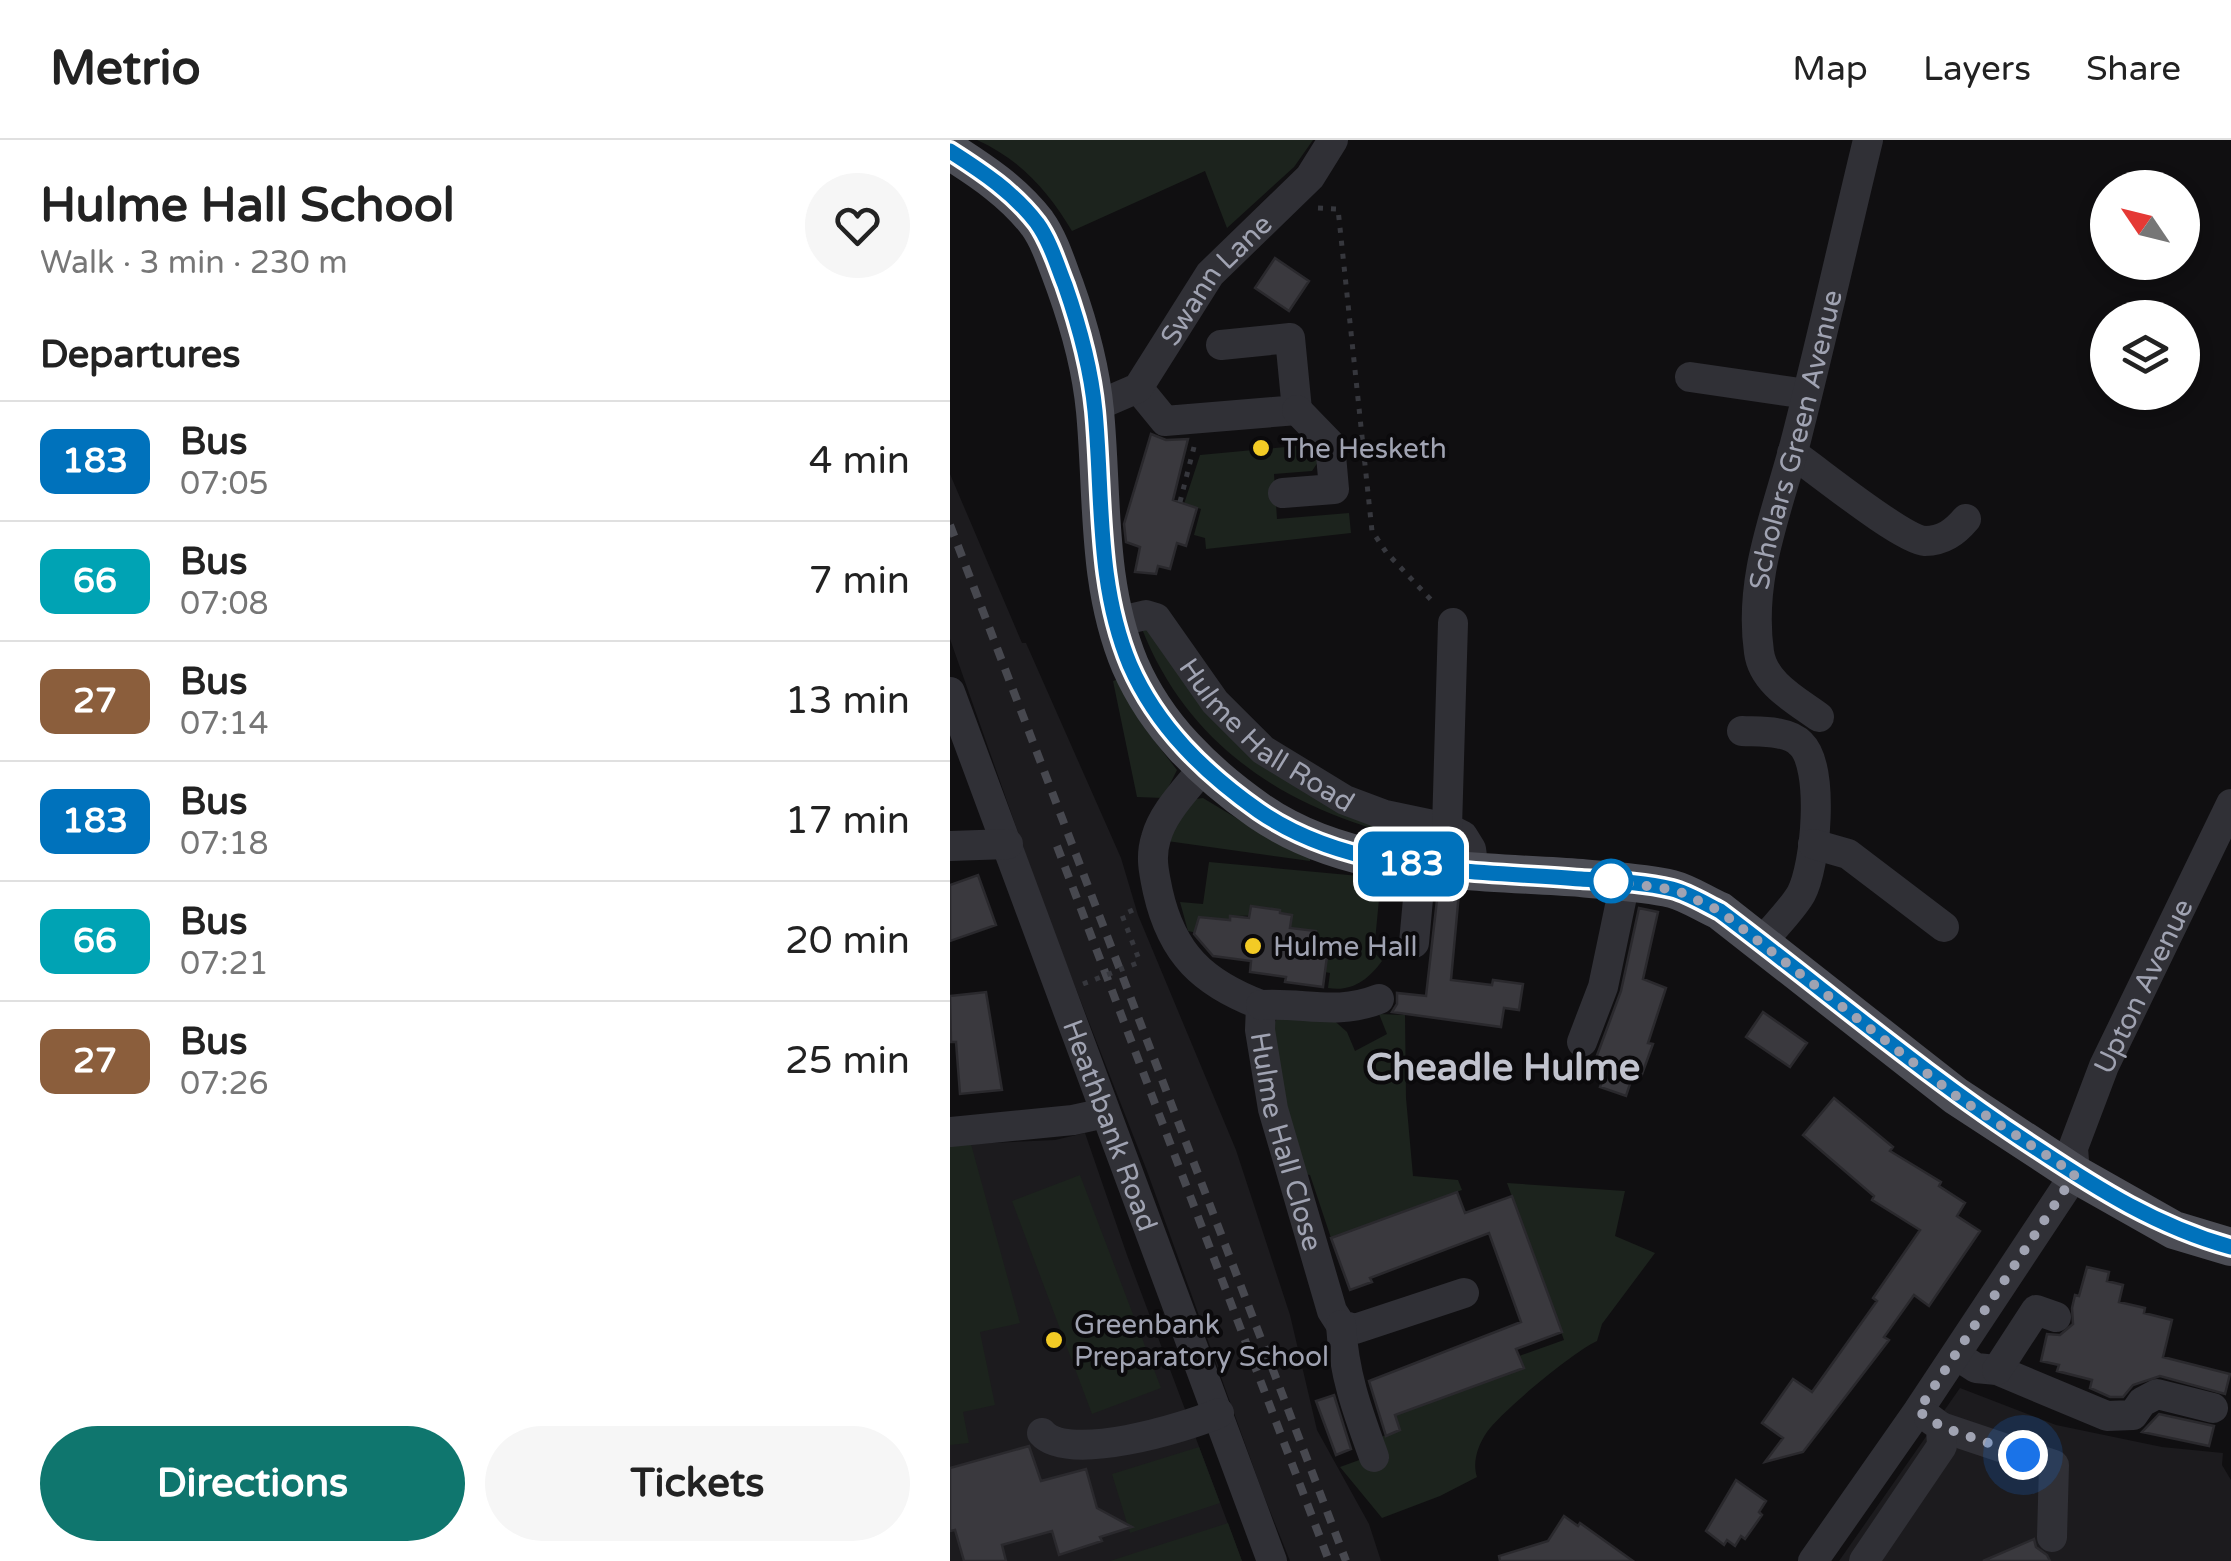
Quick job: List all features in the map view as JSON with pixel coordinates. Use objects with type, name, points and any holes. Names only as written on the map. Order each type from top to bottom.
[{"type":"main road","name":"Hulme Hall Road","points":[[950,151],[989,175],[1040,227],[1076,318],[1094,407],[1098,513],[1116,622],[1145,694],[1202,768],[1261,812],[1300,835],[1361,858],[1676,890],[1720,911],[1956,1096],[2075,1174],[2174,1230],[2231,1247]]},
{"type":"street","name":"Swann Lane","points":[[1138,388],[1210,274],[1310,177],[1333,140]]},
{"type":"street","name":"Scholars Green Avenue","points":[[1818,717],[1776,686],[1759,656],[1757,586],[1868,140]]},
{"type":"street","points":[[1221,345],[1290,338],[1296,410],[1330,444],[1334,488],[1284,493]]},
{"type":"street","points":[[1690,377],[1807,394]]},
{"type":"street","points":[[1094,407],[1138,388],[1165,421],[1296,410]]},
{"type":"street","points":[[1792,453],[1898,529],[1924,541],[1954,534],[1966,520]]},
{"type":"street","name":"Hulme Hall Road","points":[[1116,622],[1146,615],[1156,618],[1214,702],[1240,730],[1305,778],[1384,815],[1447,828]]},
{"type":"street","points":[[1453,623],[1447,828],[1462,836],[1471,848],[1474,870]]},
{"type":"street","name":"Heathbank Road","points":[[950,692],[1272,1561]]},
{"type":"street","points":[[1742,731],[1778,734],[1800,742],[1812,759],[1816,782],[1813,844],[1802,892],[1762,942]]},
{"type":"street","name":"Hulme Hall Close","points":[[1202,768],[1162,820],[1154,841],[1152,862],[1159,896],[1182,954],[1231,994],[1261,1005],[1260,1030],[1273,1109],[1332,1311],[1341,1324],[1349,1389],[1374,1457]]},
{"type":"street","name":"Upton Avenue","points":[[2075,1174],[2073,1148],[2104,1066],[2231,804]]},
{"type":"street","points":[[950,846],[1008,844]]},
{"type":"street","points":[[1813,844],[1848,854],[1944,926]]},
{"type":"street","points":[[1414,944],[1422,866]]},
{"type":"street","points":[[1582,1042],[1603,988],[1624,882]]},
{"type":"street","points":[[1261,1005],[1341,1009],[1378,999]]},
{"type":"street","points":[[950,1132],[1073,1120],[1105,1113]]},
{"type":"street","points":[[1814,1561],[1930,1419],[1956,1355],[2075,1174]]},
{"type":"street","points":[[1341,1324],[1355,1329],[1366,1327],[1464,1293]]},
{"type":"street","points":[[1996,1370],[2036,1310],[2056,1317]]},
{"type":"street","points":[[1956,1355],[1976,1368],[1996,1370],[2108,1416],[2133,1415],[2142,1402],[2156,1394],[2213,1408]]},
{"type":"street","points":[[1042,1433],[1048,1440],[1064,1445],[1136,1438],[1154,1436],[1219,1414]]},
{"type":"street","points":[[1930,1419],[2054,1465],[2052,1537]]},
{"type":"street","points":[[1864,1561],[1942,1446],[1930,1419]]},
{"type":"path","points":[[1281,206],[1338,209],[1372,531],[1386,552],[1453,623]]},
{"type":"path","points":[[1180,502],[1195,452],[1191,418]]},
{"type":"path","points":[[1083,984],[1140,962],[1131,938]]},
{"type":"shaded area","points":[[977,140],[1313,140],[1294,167],[1227,228],[1205,171],[1072,231],[1032,178],[1007,157]]},
{"type":"shaded area","points":[[1317,444],[1322,456],[1312,471],[1274,474],[1277,519],[1349,513],[1351,533],[1206,549],[1205,538],[1194,535],[1201,509],[1184,504],[1200,455]]},
{"type":"shaded area","points":[[950,474],[1121,858],[1138,915],[1236,1150],[1290,1315],[1317,1430],[1369,1524],[1381,1561],[1290,1561],[1262,1491],[1147,1171],[1046,912],[950,639]]},
{"type":"shaded area","points":[[1146,628],[1196,696],[1447,843],[1396,835],[1349,821],[1304,802],[1263,778],[1226,750],[1193,715],[1164,675],[1142,629]]},
{"type":"shaded area","points":[[1119,679],[1143,726],[1177,770],[1163,798],[1137,797],[1113,681]]},
{"type":"shaded area","points":[[1203,798],[1273,840],[1310,856],[1310,861],[1167,841],[1196,799]]},
{"type":"shaded area","points":[[1209,862],[1381,878],[1374,952],[1382,961],[1359,983],[1328,988],[1328,950],[1314,947],[1315,931],[1297,929],[1294,944],[1288,943],[1292,915],[1231,916],[1229,926],[1219,919],[1199,917],[1197,933],[1188,931],[1180,902],[1203,904]]},
{"type":"shaded area","points":[[1379,1014],[1405,1015],[1406,1098],[1413,1176],[1458,1180],[1462,1190],[1331,1238],[1291,1133],[1272,1026],[1279,1016],[1329,1016],[1347,1032],[1355,1051],[1387,1034]]},
{"type":"shaded area","name":"Greenbank Preparatory School","points":[[1085,1133],[1242,1561],[950,1561],[950,1145],[1055,1140]]},
{"type":"shaded area","points":[[971,1144],[1020,1323],[980,1332],[995,1405],[963,1412],[969,1443],[950,1445],[950,1145]]},
{"type":"shaded area","points":[[1080,1175],[1161,1388],[1092,1414],[1012,1201]]},
{"type":"shaded area","points":[[1507,1183],[1625,1191],[1615,1236],[1655,1253],[1602,1324],[1597,1341],[1539,1383],[1487,1432],[1477,1454],[1477,1477],[1382,1518],[1340,1467],[1362,1459],[1365,1468],[1389,1460],[1381,1437],[1400,1430],[1395,1415],[1523,1368],[1519,1356],[1564,1340]]},
{"type":"shaded area","points":[[1960,1388],[2056,1425],[2162,1447],[2223,1453],[2222,1465],[2231,1480],[2231,1561],[1839,1561]]},
{"type":"shaded area","points":[[1199,1447],[1220,1503],[1130,1533],[1112,1474]]},
{"type":"shaded area","points":[[1228,1523],[1242,1561],[1110,1561]]},
{"type":"building","points":[[1275,258],[1309,281],[1289,311],[1255,288]]},
{"type":"building","points":[[1151,434],[1166,440],[1188,439],[1173,500],[1197,508],[1186,546],[1177,543],[1170,569],[1158,566],[1156,574],[1135,572],[1140,547],[1126,542],[1124,524]]},
{"type":"building","points":[[978,875],[996,925],[950,941],[950,885]]},
{"type":"building","points":[[1438,891],[1459,893],[1451,980],[1523,984],[1519,1010],[1504,1008],[1501,1027],[1392,1012],[1397,993],[1426,996]]},
{"type":"building","name":"Hulme Hall","points":[[1251,906],[1280,910],[1292,915],[1290,928],[1316,931],[1314,947],[1328,949],[1323,987],[1250,972],[1251,961],[1213,956],[1194,934],[1199,917],[1249,918]]},
{"type":"building","points":[[1639,908],[1658,912],[1643,979],[1666,988],[1641,1077],[1633,1075],[1626,1096],[1600,1087],[1607,1069],[1603,1068],[1605,1061],[1596,1058],[1621,991]]},
{"type":"building","points":[[986,992],[1002,1090],[960,1094],[956,1042],[951,1042],[950,996]]},
{"type":"building","points":[[1763,1012],[1807,1043],[1790,1067],[1746,1037]]},
{"type":"building","points":[[1834,1098],[1893,1147],[1890,1151],[1941,1182],[1939,1186],[1965,1203],[1957,1216],[1980,1231],[1929,1306],[1914,1295],[1884,1337],[1889,1340],[1803,1452],[1765,1462],[1783,1438],[1762,1423],[1793,1379],[1812,1392],[1877,1301],[1873,1298],[1920,1230],[1872,1200],[1874,1196],[1803,1135]]},
{"type":"building","points":[[1457,1192],[1465,1213],[1512,1196],[1562,1332],[1516,1349],[1524,1368],[1395,1415],[1400,1430],[1386,1436],[1369,1381],[1521,1322],[1489,1233],[1370,1278],[1372,1282],[1350,1290],[1331,1238]]},
{"type":"building","points":[[2087,1267],[2109,1272],[2107,1281],[2123,1285],[2119,1302],[2172,1320],[2163,1357],[2230,1374],[2225,1394],[2160,1376],[2133,1385],[2123,1397],[2110,1397],[2090,1388],[2092,1380],[2057,1371],[2059,1365],[2041,1361],[2047,1334],[2060,1335],[2073,1324],[2075,1295],[2079,1296]]},
{"type":"building","points":[[1334,1395],[1351,1449],[1336,1455],[1316,1401]]},
{"type":"building","points":[[2159,1414],[2214,1426],[2209,1446],[2142,1432]]},
{"type":"building","points":[[1029,1446],[1041,1481],[1086,1469],[1097,1508],[1132,1527],[1059,1555],[1052,1531],[1002,1545],[1006,1561],[964,1561],[955,1530],[950,1531],[950,1468]]},
{"type":"building","points":[[1736,1480],[1766,1501],[1759,1512],[1762,1515],[1745,1539],[1741,1536],[1735,1546],[1727,1540],[1724,1545],[1706,1531]]},
{"type":"building","points":[[1564,1516],[1633,1561],[1500,1561],[1499,1556],[1548,1541]]},
{"type":"building","points":[[2034,1539],[2036,1547],[2050,1561],[1983,1561]]},
{"type":"railway","points":[[950,525],[1346,1561]]},
{"type":"railway","points":[[1057,846],[1329,1561]]},
{"type":"bus line","name":"183","points":[[950,151],[989,175],[1018,202],[1040,227],[1054,256],[1076,318],[1094,407],[1098,513],[1116,622],[1145,694],[1202,768],[1261,812],[1300,835],[1361,858],[1636,882],[1676,890],[1720,911],[1956,1096],[2075,1174],[2174,1230],[2231,1247]]},
{"type":"place","name":"The Hesketh","points":[[1261,448]]},
{"type":"place","name":"Hulme Hall","points":[[1253,946]]},
{"type":"place","name":"Greenbank Preparatory School","points":[[1054,1340]]},
{"type":"district","name":"Cheadle Hulme","points":[[1503,1067]]},
{"type":"route","points":[[1611,881],[1676,890],[1720,911],[1956,1096],[2075,1174],[1918,1411],[1942,1427],[2023,1455]]}]
